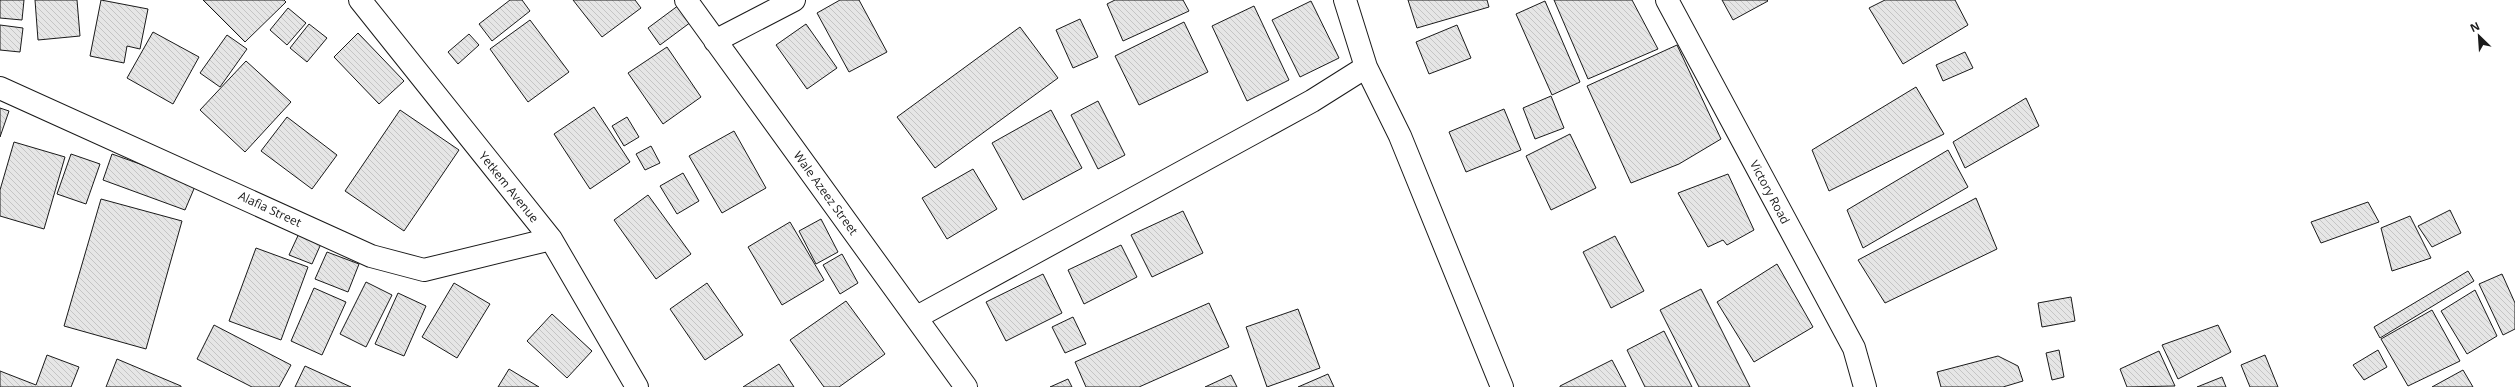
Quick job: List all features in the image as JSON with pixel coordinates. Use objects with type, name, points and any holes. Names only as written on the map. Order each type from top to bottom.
[{"type":"street","name":"Yetkem Avenue","points":[[360,0],[551,239],[637,387]]},
{"type":"street","name":"Wale Azeez Street","points":[[686,0],[966,387]]},
{"type":"street","points":[[715,41],[794,0]]},
{"type":"street","points":[[1345,0],[1366,67],[1400,136],[1502,387]]},
{"type":"street","name":"Victory Road","points":[[1667,0],[1854,348],[1865,387]]},
{"type":"street","points":[[917,318],[1312,101],[1366,67]]},
{"type":"street","name":"Alafia Street","points":[[0,88],[371,256],[424,270],[551,239]]},
{"type":"building","points":[[0,0],[24,0],[22,20],[0,18]]},
{"type":"building","points":[[35,0],[77,0],[80,36],[38,40]]},
{"type":"building","points":[[101,0],[148,9],[140,49],[127,46],[124,63],[90,56]]},
{"type":"building","points":[[203,0],[284,0],[286,2],[245,42]]},
{"type":"building","points":[[510,0],[522,0],[530,11],[492,41],[479,24]]},
{"type":"building","points":[[573,0],[635,0],[641,8],[602,37]]},
{"type":"building","points":[[840,0],[859,0],[887,52],[849,72],[817,13]]},
{"type":"building","points":[[1115,0],[1183,0],[1189,11],[1123,41],[1107,4]]},
{"type":"building","points":[[1408,0],[1487,0],[1489,7],[1417,28]]},
{"type":"building","points":[[1554,0],[1632,0],[1658,49],[1588,79]]},
{"type":"building","points":[[1722,0],[1767,0],[1768,1],[1733,20]]},
{"type":"building","points":[[1885,0],[1955,0],[1968,25],[1903,64],[1869,8]]},
{"type":"building","points":[[1311,1],[1339,58],[1300,77],[1272,20]]},
{"type":"building","points":[[1545,1],[1580,82],[1552,95],[1516,14]]},
{"type":"building","points":[[679,5],[691,22],[660,45],[648,28]]},
{"type":"building","points":[[1254,6],[1289,80],[1247,101],[1212,26]]},
{"type":"building","points":[[288,8],[306,23],[287,45],[270,30]]},
{"type":"building","points":[[1080,19],[1098,57],[1073,68],[1056,30]]},
{"type":"building","points":[[530,20],[569,72],[528,102],[490,49]]},
{"type":"building","points":[[1184,22],[1208,72],[1139,105],[1115,56]]},
{"type":"building","points":[[309,24],[327,38],[307,62],[290,48]]},
{"type":"building","points":[[806,24],[837,68],[807,89],[776,45]]},
{"type":"building","points":[[0,25],[23,28],[20,52],[0,50]]},
{"type":"building","points":[[1457,25],[1471,58],[1429,74],[1416,42]]},
{"type":"building","points":[[1020,27],[1058,78],[935,168],[897,117]]},
{"type":"building","points":[[153,32],[199,57],[173,104],[127,78]]},
{"type":"building","points":[[358,33],[404,81],[379,104],[334,57]]},
{"type":"building","points":[[469,34],[479,45],[458,64],[448,52]]},
{"type":"building","points":[[227,35],[247,49],[220,87],[200,73]]},
{"type":"building","points":[[1677,45],[1721,139],[1679,164],[1631,183],[1587,86]]},
{"type":"building","points":[[667,47],[701,97],[663,124],[628,73]]},
{"type":"building","points":[[1965,52],[1973,68],[1943,81],[1936,65]]},
{"type":"building","points":[[246,61],[291,102],[245,152],[200,110]]},
{"type":"building","points":[[1916,87],[1944,134],[1829,191],[1812,150]]},
{"type":"building","points":[[1551,96],[1564,128],[1535,139],[1523,108]]},
{"type":"building","points":[[2026,98],[2039,126],[1965,168],[1953,142]]},
{"type":"building","points":[[1098,101],[1125,155],[1098,169],[1071,115]]},
{"type":"building","points":[[594,107],[630,162],[590,189],[554,134]]},
{"type":"building","points":[[0,108],[9,111],[0,137]]},
{"type":"building","points":[[1504,109],[1521,150],[1466,172],[1449,132]]},
{"type":"building","points":[[400,110],[459,150],[404,231],[345,191]]},
{"type":"building","points":[[1051,110],[1082,168],[1023,200],[992,143]]},
{"type":"building","points":[[287,117],[337,155],[312,189],[261,151]]},
{"type":"building","points":[[627,117],[639,137],[624,146],[612,126]]},
{"type":"building","points":[[734,131],[766,188],[722,213],[689,156]]},
{"type":"building","points":[[1570,134],[1596,188],[1551,210],[1526,156]]},
{"type":"building","points":[[14,142],[65,157],[44,229],[0,216],[0,190]]},
{"type":"building","points":[[651,146],[660,163],[645,170],[636,154]]},
{"type":"building","points":[[1948,150],[1968,187],[1863,248],[1847,210]]},
{"type":"building","points":[[71,154],[100,164],[86,204],[57,194]]},
{"type":"building","points":[[112,154],[196,184],[185,210],[103,180]]},
{"type":"building","points":[[973,169],[997,209],[947,239],[922,198]]},
{"type":"building","points":[[683,173],[699,201],[677,214],[660,186]]},
{"type":"building","points":[[1728,174],[1754,230],[1727,245],[1723,240],[1708,247],[1678,193]]},
{"type":"building","points":[[648,195],[691,254],[656,279],[614,220]]},
{"type":"building","points":[[1976,198],[1997,249],[1885,303],[1858,260]]},
{"type":"building","points":[[101,199],[182,221],[146,349],[64,326]]},
{"type":"building","points":[[2368,202],[2379,222],[2321,243],[2311,222]]},
{"type":"building","points":[[2450,210],[2461,233],[2432,247],[2418,226]]},
{"type":"building","points":[[1183,211],[1203,253],[1152,277],[1131,235]]},
{"type":"building","points":[[2410,216],[2431,258],[2392,271],[2381,228]]},
{"type":"building","points":[[821,219],[838,252],[816,264],[799,231]]},
{"type":"building","points":[[790,222],[824,280],[782,305],[748,247]]},
{"type":"building","points":[[302,227],[324,237],[312,264],[289,255]]},
{"type":"building","points":[[1615,236],[1644,291],[1611,308],[1583,252]]},
{"type":"building","points":[[1121,245],[1137,277],[1084,304],[1068,270]]},
{"type":"building","points":[[256,248],[308,267],[281,340],[229,321]]},
{"type":"building","points":[[327,252],[359,264],[348,292],[315,279]]},
{"type":"building","points":[[842,254],[858,283],[840,294],[823,265]]},
{"type":"building","points":[[1777,264],[1813,327],[1754,362],[1717,302]]},
{"type":"building","points":[[2468,271],[2474,281],[2380,338],[2374,327]]},
{"type":"building","points":[[1043,274],[1062,313],[1006,341],[986,302]]},
{"type":"building","points":[[2502,274],[2515,303],[2515,329],[2503,335],[2479,284]]},
{"type":"building","points":[[366,282],[392,295],[366,347],[340,334]]},
{"type":"building","points":[[454,283],[490,304],[457,358],[422,337]]},
{"type":"building","points":[[707,283],[743,335],[705,360],[670,309]]},
{"type":"building","points":[[314,288],[346,302],[322,355],[291,341]]},
{"type":"building","points":[[1701,289],[1750,387],[1699,387],[1660,310]]},
{"type":"building","points":[[2475,290],[2497,336],[2467,354],[2441,311]]},
{"type":"building","points":[[398,293],[426,306],[404,356],[375,344]]},
{"type":"building","points":[[2071,297],[2075,321],[2042,327],[2038,303]]},
{"type":"building","points":[[846,301],[885,354],[839,387],[824,387],[790,340]]},
{"type":"building","points":[[1209,303],[1229,347],[1139,387],[1086,387],[1075,362]]},
{"type":"building","points":[[1298,309],[1320,368],[1267,387],[1246,327]]},
{"type":"building","points":[[2432,310],[2460,361],[2408,386],[2381,339]]},
{"type":"building","points":[[552,314],[592,351],[567,378],[527,341]]},
{"type":"building","points":[[1073,317],[1086,344],[1065,353],[1052,327]]},
{"type":"building","points":[[214,325],[291,365],[279,387],[252,387],[197,359]]},
{"type":"building","points":[[2218,325],[2231,352],[2178,379],[2162,345]]},
{"type":"building","points":[[1664,331],[1692,387],[1645,387],[1627,350]]},
{"type":"building","points":[[2059,350],[2064,377],[2052,380],[2046,353]]},
{"type":"building","points":[[2378,350],[2387,367],[2364,380],[2353,365]]},
{"type":"building","points":[[2159,351],[2175,386],[2127,387],[2120,369]]},
{"type":"building","points":[[47,355],[79,367],[71,387],[0,387],[0,371],[36,385]]},
{"type":"building","points":[[2265,355],[2278,387],[2250,387],[2241,365]]},
{"type":"building","points":[[1998,356],[2018,366],[2023,381],[2003,387],[1941,387],[1937,372]]},
{"type":"building","points":[[117,359],[181,386],[181,387],[106,387]]},
{"type":"building","points":[[1612,360],[1626,387],[1560,387],[1560,386]]},
{"type":"building","points":[[779,364],[794,387],[743,387]]},
{"type":"building","points":[[305,366],[351,387],[295,387]]},
{"type":"building","points":[[509,369],[539,387],[498,387]]},
{"type":"building","points":[[2463,370],[2473,387],[2432,387]]},
{"type":"building","points":[[1328,374],[1334,387],[1298,387]]},
{"type":"building","points":[[1231,375],[1237,387],[1205,387]]},
{"type":"building","points":[[2222,377],[2226,387],[2197,387]]},
{"type":"building","points":[[1068,379],[1072,387],[1050,387]]}]
